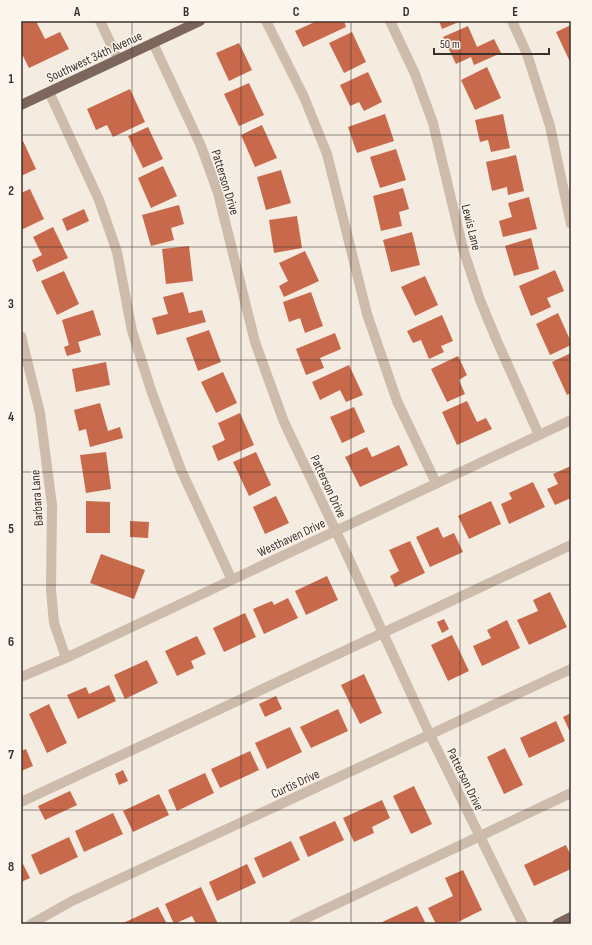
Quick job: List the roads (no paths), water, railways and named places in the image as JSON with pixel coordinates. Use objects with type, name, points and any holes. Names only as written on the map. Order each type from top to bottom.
[{"type":"main road","name":"Southwest 34th Avenue","points":[[21,105],[200,21]]},
{"type":"main road","points":[[556,924],[571,917]]},
{"type":"street","points":[[100,21],[118,59]]},
{"type":"street","points":[[266,21],[304,97],[327,154],[367,314],[397,401],[436,483]]},
{"type":"street","name":"Lewis Lane","points":[[390,21],[415,74],[433,123],[463,249],[480,300],[539,435]]},
{"type":"street","points":[[512,21],[527,54],[550,126],[571,224]]},
{"type":"street","name":"Patterson Drive","points":[[153,43],[201,146],[218,193],[256,342],[284,422],[336,530],[430,735],[523,924]]},
{"type":"street","points":[[49,92],[100,200],[116,252],[132,331],[152,393],[181,470],[232,580]]},
{"type":"street","name":"Barbara Lane","points":[[21,336],[40,413],[52,505],[51,590],[54,623],[66,658]]},
{"type":"street","name":"Westhaven Drive","points":[[21,677],[66,658],[571,420]]},
{"type":"street","points":[[21,802],[571,545]]},
{"type":"street","name":"Curtis Drive","points":[[31,924],[72,901],[571,669]]},
{"type":"street","points":[[294,924],[571,793]]}]
